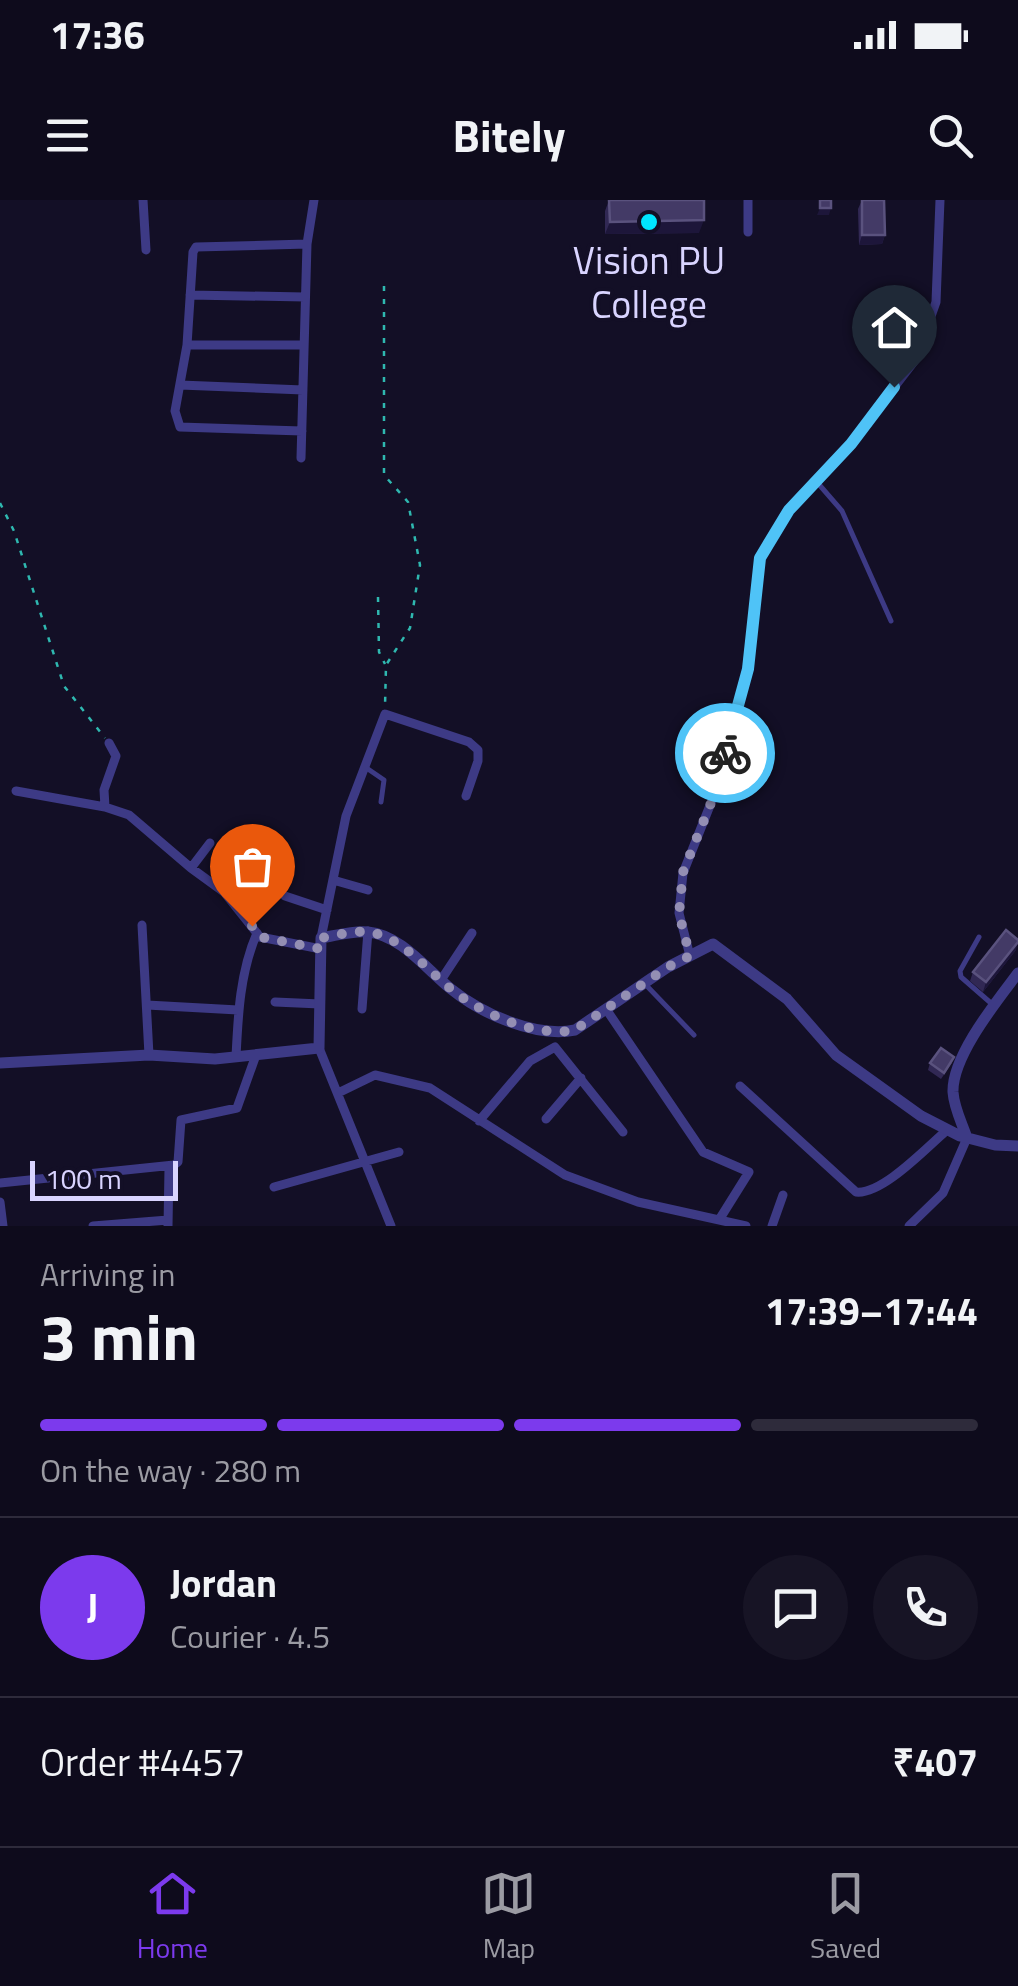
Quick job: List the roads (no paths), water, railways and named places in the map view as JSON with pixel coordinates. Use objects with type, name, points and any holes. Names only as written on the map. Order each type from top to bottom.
[{"type":"street","points":[[143,200],[146,250]]},
{"type":"street","points":[[301,458],[307,244],[314,200]]},
{"type":"street","points":[[748,200],[748,232]]},
{"type":"street","points":[[690,956],[679,914],[683,872],[715,793],[748,669],[760,558],[789,510],[851,444],[916,359],[936,302],[940,200]]},
{"type":"street","points":[[302,431],[180,427],[175,411],[196,247],[307,244]]},
{"type":"street","points":[[190,294],[306,298]]},
{"type":"street","points":[[186,345],[304,345]]},
{"type":"street","points":[[180,385],[303,390]]},
{"type":"street","points":[[391,1226],[319,1048],[321,943],[346,816],[385,714],[469,742],[478,750],[466,796]]},
{"type":"street","points":[[105,808],[104,790],[116,756],[109,743]]},
{"type":"street","points":[[16,790],[130,816],[224,892],[260,937],[321,943],[368,932],[393,940],[454,992],[556,1040],[623,1132]]},
{"type":"street","points":[[191,868],[210,842]]},
{"type":"street","points":[[333,880],[368,890]]},
{"type":"street","points":[[284,896],[327,910]]},
{"type":"street","points":[[142,925],[149,1055]]},
{"type":"street","points":[[362,1008],[368,932]]},
{"type":"street","points":[[236,1057],[238,1010],[248,954],[257,933]]},
{"type":"street","points":[[440,980],[472,933]]},
{"type":"street","points":[[479,1121],[530,1061],[556,1040],[713,944],[787,999],[836,1055],[946,1131],[995,1146],[1018,1146]]},
{"type":"street","points":[[909,1226],[943,1193],[967,1138],[954,1103],[954,1079],[993,1006],[1018,973]]},
{"type":"street","points":[[274,1002],[320,1004]]},
{"type":"street","points":[[147,1005],[238,1010]]},
{"type":"street","points":[[606,1009],[703,1152],[749,1172],[719,1220]]},
{"type":"street","points":[[0,1063],[149,1055],[215,1060],[319,1048]]},
{"type":"street","points":[[0,1183],[168,1168],[178,1162],[180,1120],[237,1108],[256,1055]]},
{"type":"street","points":[[338,1093],[374,1075],[430,1088],[565,1176],[638,1202],[746,1226]]},
{"type":"street","points":[[546,1120],[581,1078]]},
{"type":"street","points":[[740,1086],[862,1194],[878,1188],[946,1131]]},
{"type":"street","points":[[274,1187],[399,1152]]},
{"type":"street","points":[[93,1226],[168,1223],[168,1168]]},
{"type":"street","points":[[772,1226],[784,1195]]},
{"type":"street","points":[[0,1202],[3,1226]]},
{"type":"lane","points":[[816,481],[842,511],[891,621]]},
{"type":"lane","points":[[365,767],[384,780],[380,802]]},
{"type":"lane","points":[[979,936],[960,971],[961,978],[993,1006]]},
{"type":"lane","points":[[644,983],[694,1034]]},
{"type":"place","name":"Vision PU College","points":[[649,222]]}]
